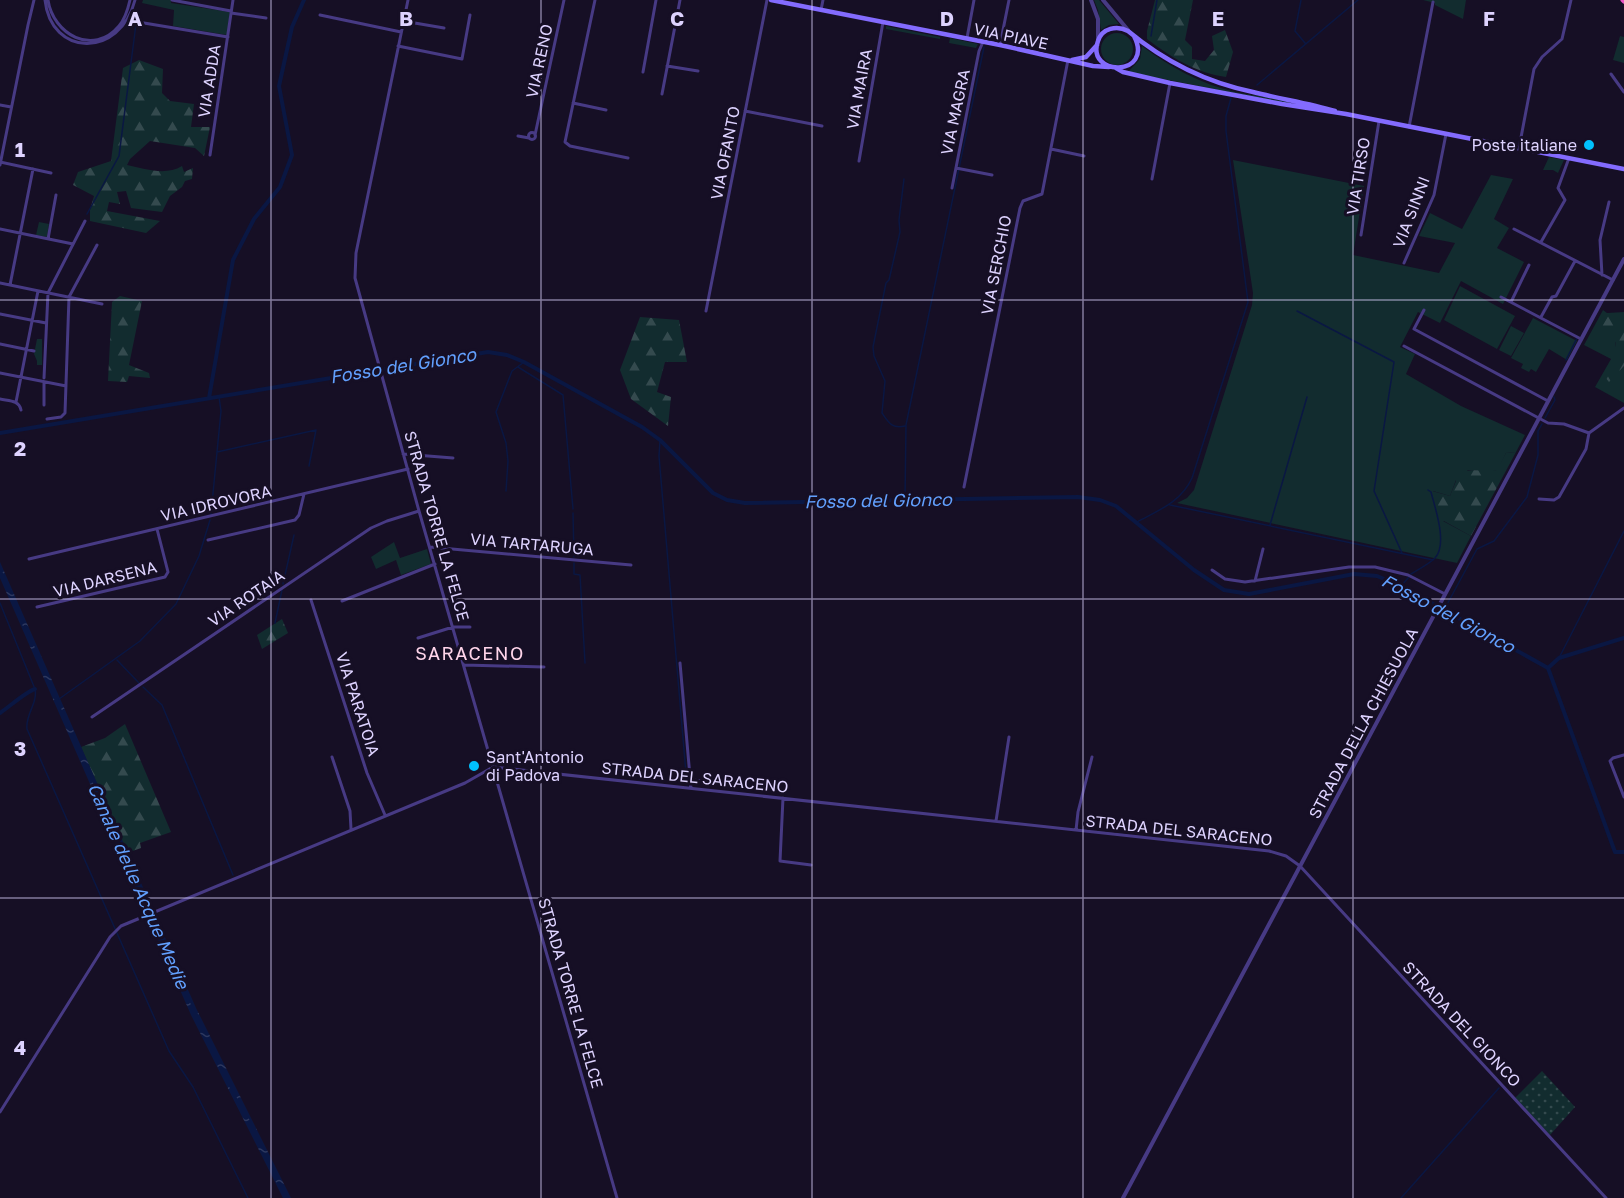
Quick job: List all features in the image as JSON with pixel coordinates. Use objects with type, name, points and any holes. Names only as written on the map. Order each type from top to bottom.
[{"type":"main road","name":"VIA PIAVE","points":[[769,0],[967,38],[1170,82],[1624,169]]},
{"type":"main road","points":[[1116,27],[1128,31],[1137,42],[1137,55],[1128,65],[1113,68],[1098,56],[1097,43],[1105,31],[1110,28],[1116,27]]},
{"type":"main road","name":"VIA PIAVE","points":[[1134,36],[1168,61],[1212,81],[1346,114]]},
{"type":"main road","name":"VIA PIAVE","points":[[1068,60],[1083,58],[1097,43]]},
{"type":"street","points":[[33,0],[0,163],[51,173]]},
{"type":"street","points":[[46,0],[51,14],[61,28],[74,37],[88,39],[104,37],[117,28],[124,19],[132,0]]},
{"type":"street","points":[[172,0],[266,18]]},
{"type":"street","name":"VIA ADDA","points":[[210,155],[233,0]]},
{"type":"street","name":"STRADA TORRE LA FELCE","points":[[408,0],[354,265],[357,291],[617,1198]]},
{"type":"street","name":"VIA RENO","points":[[536,127],[530,135],[534,139],[564,0]]},
{"type":"street","points":[[595,0],[565,139],[567,144],[628,158]]},
{"type":"street","points":[[643,72],[656,0]]},
{"type":"street","points":[[662,94],[680,0]]},
{"type":"street","name":"VIA OFANTO","points":[[706,311],[769,0]]},
{"type":"street","points":[[821,10],[823,0]]},
{"type":"street","points":[[967,38],[974,0]]},
{"type":"street","points":[[1000,45],[1009,0]]},
{"type":"street","points":[[1091,0],[1098,19],[1097,43]]},
{"type":"street","points":[[1103,0],[1128,31]]},
{"type":"street","points":[[1519,148],[1533,71],[1542,57],[1562,39],[1571,0]]},
{"type":"street","points":[[1409,127],[1433,2]]},
{"type":"street","points":[[320,15],[401,32]]},
{"type":"street","points":[[398,46],[462,59],[470,15]]},
{"type":"street","points":[[403,21],[444,28]]},
{"type":"street","points":[[138,22],[228,37]]},
{"type":"street","name":"VIA MAIRA","points":[[859,161],[883,22]]},
{"type":"street","name":"VIA MAGRA","points":[[952,188],[979,51],[983,42]]},
{"type":"street","name":"VIA SERCHIO","points":[[964,488],[1020,208],[1023,201],[1042,194],[1068,60]]},
{"type":"street","points":[[668,66],[698,71]]},
{"type":"street","points":[[1611,74],[1624,92]]},
{"type":"street","points":[[1152,179],[1170,82]]},
{"type":"street","points":[[573,103],[606,110]]},
{"type":"street","points":[[0,105],[11,108]]},
{"type":"street","points":[[745,111],[822,126]]},
{"type":"street","name":"VIA TIRSO","points":[[1361,235],[1379,121]]},
{"type":"street","name":"VIA SINNI","points":[[1404,263],[1434,195],[1446,134]]},
{"type":"street","points":[[520,136],[530,135]]},
{"type":"street","points":[[1051,149],[1084,156]]},
{"type":"street","points":[[1541,243],[1564,200],[1558,188],[1569,158]]},
{"type":"street","points":[[956,168],[993,175]]},
{"type":"street","points":[[10,285],[33,169]]},
{"type":"street","points":[[48,239],[56,195]]},
{"type":"street","points":[[1602,275],[1600,240],[1609,202]]},
{"type":"street","points":[[44,405],[48,293],[85,221]]},
{"type":"street","points":[[0,229],[73,244]]},
{"type":"street","points":[[1514,229],[1613,280]]},
{"type":"street","points":[[46,419],[61,417],[65,414],[69,297],[97,245]]},
{"type":"street","name":"STRADA DELLA CHIESUOLA","points":[[1123,1198],[1624,259]]},
{"type":"street","points":[[1540,318],[1552,297],[1556,296],[1575,261]]},
{"type":"street","points":[[1511,302],[1529,265]]},
{"type":"street","points":[[0,283],[102,304]]},
{"type":"street","points":[[16,402],[38,291]]},
{"type":"street","points":[[1501,297],[1581,339]]},
{"type":"street","points":[[1424,309],[1414,329],[1548,401]]},
{"type":"street","points":[[0,314],[46,323]]},
{"type":"street","points":[[0,344],[34,351]]},
{"type":"street","points":[[1404,346],[1539,419],[1548,423],[1564,424],[1589,433]]},
{"type":"street","points":[[0,373],[44,380],[67,387]]},
{"type":"street","points":[[0,399],[16,402],[21,410]]},
{"type":"street","points":[[1539,499],[1554,500],[1559,497],[1587,447],[1589,433],[1624,408]]},
{"type":"street","points":[[403,454],[453,458]]},
{"type":"street","name":"VIA IDROVORA","points":[[29,559],[408,470]]},
{"type":"street","points":[[208,540],[295,520],[299,516],[304,494]]},
{"type":"street","name":"VIA ROTAIA","points":[[92,717],[371,528],[419,511]]},
{"type":"street","name":"VIA DARSENA","points":[[37,608],[165,577],[168,572],[158,529]]},
{"type":"street","name":"VIA TARTARUGA","points":[[430,547],[631,565]]},
{"type":"street","points":[[1255,581],[1263,549]]},
{"type":"street","points":[[342,601],[435,564]]},
{"type":"street","points":[[1212,570],[1230,581],[1255,581],[1344,568],[1371,567],[1408,575],[1445,594]]},
{"type":"street","name":"VIA PARATOIA","points":[[311,600],[368,773],[385,815]]},
{"type":"street","points":[[418,638],[453,627],[470,627]]},
{"type":"street","points":[[680,663],[691,789]]},
{"type":"street","points":[[464,665],[544,667]]},
{"type":"street","points":[[996,821],[1009,737]]},
{"type":"street","points":[[1624,755],[1612,758],[1610,761],[1624,797]]},
{"type":"street","points":[[332,757],[349,809],[351,829]]},
{"type":"street","points":[[1076,830],[1092,757]]},
{"type":"street","points":[[0,1112],[117,929],[465,783],[493,767]]},
{"type":"street","name":"STRADA DEL SARACENO","points":[[493,767],[1273,852],[1289,858],[1300,866]]},
{"type":"street","points":[[691,780],[717,782]]},
{"type":"street","points":[[783,798],[779,860],[811,865]]},
{"type":"street","name":"STRADA DEL GIONCO","points":[[1300,866],[1606,1198]]},
{"type":"green space","points":[[143,0],[171,0],[171,3],[230,12],[227,35],[173,26],[174,10],[142,3]]},
{"type":"green space","points":[[1094,0],[1099,0],[1119,24],[1109,25],[1101,30]]},
{"type":"green space","points":[[1155,0],[1193,0],[1185,40],[1192,47],[1192,59],[1205,61],[1214,50],[1212,36],[1225,30],[1233,52],[1226,77],[1204,72],[1184,63],[1147,39]]},
{"type":"green space","points":[[1423,0],[1466,0],[1463,19],[1435,3]]},
{"type":"green space","points":[[886,26],[940,37],[940,39],[886,29]]},
{"type":"green space","points":[[1117,33],[1129,37],[1133,49],[1129,61],[1117,65],[1105,61],[1101,49],[1105,37]]},
{"type":"green space","points":[[1620,36],[1624,37],[1624,63],[1613,60]]},
{"type":"green space","points":[[950,38],[978,44],[976,48],[949,43]]},
{"type":"green space","points":[[1142,46],[1175,68],[1210,84],[1295,105],[1128,72],[1140,59]]},
{"type":"green space","points":[[139,60],[163,69],[162,93],[170,101],[194,104],[191,127],[210,127],[204,156],[195,148],[150,141],[130,159],[127,165],[155,171],[169,171],[182,166],[184,172],[193,168],[192,179],[185,181],[182,187],[170,196],[162,212],[131,208],[126,191],[117,192],[120,204],[109,202],[107,211],[160,221],[146,233],[90,221],[94,196],[73,185],[78,172],[111,161],[123,68]]},
{"type":"green space","points":[[1549,157],[1564,160],[1558,173],[1553,170],[1543,170]]},
{"type":"green space","points":[[1233,160],[1364,186],[1353,255],[1439,273],[1455,243],[1419,236],[1430,213],[1462,229],[1491,175],[1513,179],[1494,219],[1509,228],[1497,248],[1524,262],[1503,304],[1461,281],[1440,323],[1418,312],[1400,347],[1415,354],[1406,374],[1461,406],[1525,435],[1516,452],[1506,453],[1498,470],[1489,472],[1468,470],[1456,480],[1450,496],[1433,491],[1443,521],[1471,536],[1457,563],[1177,503],[1187,498],[1194,490],[1252,305],[1253,293]]},
{"type":"green space","points":[[39,222],[49,224],[47,237],[36,235]]},
{"type":"green space","points":[[1460,286],[1515,316],[1497,349],[1444,320]]},
{"type":"green space","points":[[120,296],[142,301],[129,365],[149,373],[150,378],[129,376],[127,382],[108,381],[112,302]]},
{"type":"green space","points":[[1603,310],[1607,313],[1624,312],[1615,350],[1618,362],[1622,368],[1624,366],[1624,403],[1595,387],[1611,359],[1584,345]]},
{"type":"green space","points":[[1608,316],[1624,319],[1624,366],[1609,382],[1605,377],[1616,359],[1614,353],[1616,342],[1597,334]]},
{"type":"green space","points":[[640,317],[679,320],[687,362],[665,362],[657,392],[671,397],[668,426],[631,399],[620,370]]},
{"type":"green space","points":[[1533,318],[1577,341],[1567,360],[1549,349],[1536,372],[1531,369],[1529,372],[1521,368],[1523,364],[1511,358]]},
{"type":"green space","points":[[1511,326],[1524,333],[1511,356],[1499,350]]},
{"type":"green space","points":[[37,339],[42,339],[42,365],[37,365],[34,354]]},
{"type":"green space","points":[[1516,452],[1471,536],[1444,521],[1440,522],[1432,491],[1450,496],[1456,481],[1455,476],[1470,470],[1497,470],[1506,453]]},
{"type":"green space","points":[[394,542],[400,558],[427,549],[431,564],[401,575],[396,560],[376,569],[371,557]]},
{"type":"green space","points":[[282,619],[288,633],[262,649],[257,635]]},
{"type":"green space","points":[[125,724],[171,832],[140,843],[141,848],[127,853],[81,747],[105,738]]},
{"type":"green space","points":[[1542,1071],[1575,1107],[1550,1135],[1515,1098]]},
{"type":"water","name":"Canale delle Acque Medie","points":[[0,562],[196,1008],[291,1198],[283,1198],[191,1015],[0,578]]},
{"type":"waterway","points":[[209,398],[233,260],[254,219],[280,187],[292,155],[279,86],[292,27],[304,0]]},
{"type":"waterway","points":[[1151,36],[1157,0]]},
{"type":"waterway","points":[[1301,0],[1295,31],[1305,43]]},
{"type":"waterway","points":[[1257,85],[1358,0]]},
{"type":"waterway","points":[[87,214],[119,156],[136,24]]},
{"type":"waterway","points":[[905,499],[906,425],[984,47]]},
{"type":"waterway","points":[[1137,522],[1176,499],[1192,478],[1248,302],[1226,131],[1226,116],[1231,98]]},
{"type":"waterway","points":[[904,179],[899,220],[900,232],[889,280],[886,283],[873,347],[874,356],[885,381],[882,413],[891,424],[897,427],[905,426]]},
{"type":"waterway","points":[[1297,311],[1394,362],[1374,491],[1402,553]]},
{"type":"waterway","points":[[1566,360],[1577,338]]},
{"type":"waterway","name":"Fosso del Gionco","points":[[0,433],[488,352],[507,355],[524,362],[642,427],[660,440],[713,493],[727,500],[745,503],[1078,497],[1100,500],[1116,506],[1194,570],[1224,590],[1249,594],[1354,574],[1377,576],[1401,586],[1548,668],[1615,852],[1624,852]]},
{"type":"waterway","points":[[506,491],[508,461],[506,443],[496,412],[512,371],[524,362]]},
{"type":"waterway","points":[[518,367],[563,395],[573,509]]},
{"type":"waterway","points":[[211,514],[221,411],[219,397]]},
{"type":"waterway","points":[[1270,525],[1307,397]]},
{"type":"waterway","points":[[1545,418],[1555,400],[1554,397]]},
{"type":"waterway","points":[[1444,610],[1477,549],[1494,541],[1527,497],[1538,455],[1538,431],[1542,424]]},
{"type":"waterway","points":[[217,452],[316,430],[309,466]]},
{"type":"waterway","points":[[660,440],[659,456],[687,785]]},
{"type":"waterway","points":[[1411,574],[1435,558],[1439,552],[1441,535],[1431,492],[1428,490]]},
{"type":"waterway","points":[[1170,505],[1433,560]]},
{"type":"waterway","points":[[573,513],[574,557]]},
{"type":"waterway","points":[[59,699],[140,641],[176,604],[199,556],[210,520]]},
{"type":"waterway","points":[[1559,658],[1624,531]]},
{"type":"waterway","points":[[283,584],[294,535]]},
{"type":"waterway","points":[[574,563],[574,574],[580,575],[585,663]]},
{"type":"waterway","points":[[1401,586],[1409,577]]},
{"type":"waterway","points":[[275,623],[282,590]]},
{"type":"waterway","points":[[0,603],[35,689],[35,699],[27,729],[169,1051],[193,1087],[248,1198]]},
{"type":"waterway","points":[[1548,668],[1559,658],[1624,638]]},
{"type":"waterway","points":[[117,660],[139,683]]},
{"type":"waterway","points":[[143,687],[162,705],[233,875]]},
{"type":"waterway","name":"Fosso del Gionco","points":[[0,713],[35,689]]},
{"type":"waterway","points":[[1401,1198],[1499,1088]]},
{"type":"place","name":"Poste italiane","points":[[1589,145]]},
{"type":"place","name":"Sant'Antonio di Padova","points":[[474,766]]},
{"type":"district","name":"SARACENO","points":[[470,654]]}]
